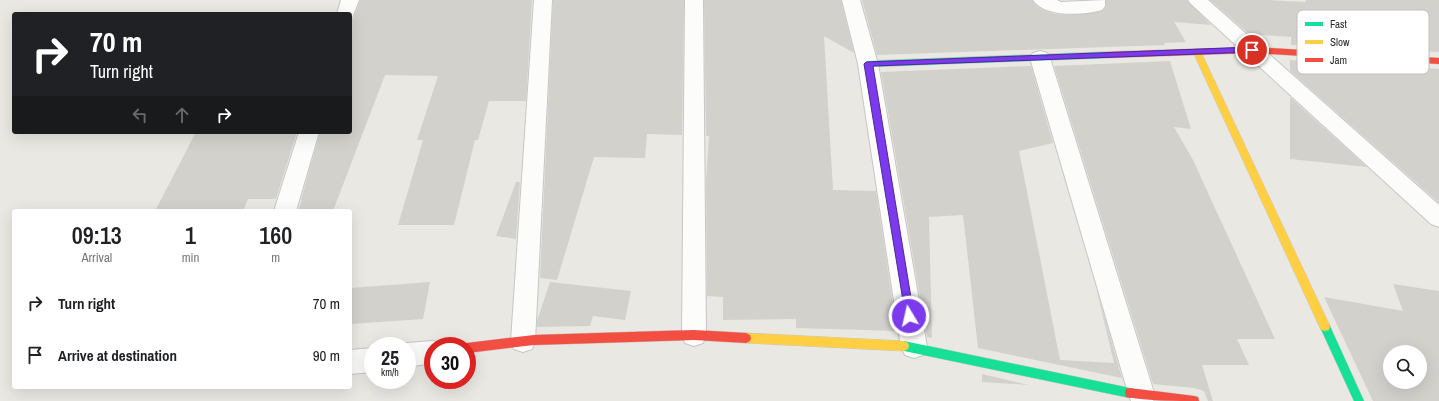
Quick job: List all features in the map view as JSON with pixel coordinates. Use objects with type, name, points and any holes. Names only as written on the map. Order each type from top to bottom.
[{"type":"street","points":[[347,12],[350,0]]},
{"type":"street","points":[[522,341],[543,0]]},
{"type":"street","points":[[694,0],[694,335]]},
{"type":"street","points":[[851,0],[868,64],[914,347]]},
{"type":"street","points":[[1042,0],[1059,8],[1096,6],[1096,0]]},
{"type":"street","points":[[1197,0],[1439,218]]},
{"type":"street","points":[[868,64],[1252,50],[1297,53]]},
{"type":"street","points":[[1197,52],[1359,401]]},
{"type":"street","points":[[1040,58],[1142,396]]},
{"type":"street","points":[[1429,60],[1439,61]]},
{"type":"street","points":[[286,209],[308,134]]},
{"type":"street","points":[[476,347],[522,341],[694,335],[914,347],[1142,396],[1194,401]]},
{"type":"street","points":[[352,362],[364,361]]},
{"type":"building","points":[[360,0],[532,0],[526,101],[489,101],[478,140],[475,140],[454,225],[398,225],[423,140],[417,140],[438,76],[385,75],[334,209],[299,209],[319,134],[352,134],[353,19]]},
{"type":"building","points":[[553,0],[684,0],[682,135],[647,134],[645,158],[594,157],[557,280],[540,278]]},
{"type":"building","points":[[704,0],[841,0],[854,53],[824,36],[833,190],[876,191],[897,331],[796,328],[796,319],[723,320],[723,297],[707,296],[706,181],[709,136],[706,136]]},
{"type":"building","points":[[862,0],[1032,0],[1038,7],[1046,11],[1055,14],[1075,15],[1102,11],[1106,7],[1106,0],[1187,0],[1211,25],[1174,22],[1186,42],[1164,43],[1165,45],[877,55]]},
{"type":"building","points":[[1210,0],[1306,2],[1306,0],[1439,0],[1439,52],[1429,52],[1429,10],[1297,10],[1297,45],[1291,45],[1291,37],[1249,34]]},
{"type":"building","points":[[1290,60],[1297,60],[1297,74],[1429,74],[1429,68],[1439,69],[1439,203],[1290,71]]},
{"type":"building","points":[[1170,61],[1191,129],[1174,127],[1193,160],[1275,339],[1237,339],[1249,365],[1202,365],[1213,401],[1208,401],[1204,391],[1194,388],[1153,384],[1054,66]]},
{"type":"building","points":[[1031,66],[1053,143],[1019,151],[1060,360],[1114,363],[1096,288],[1122,378],[978,348],[963,215],[929,217],[932,338],[927,337],[881,72]]},
{"type":"building","points":[[1290,97],[1367,167],[1290,159]]},
{"type":"building","points":[[195,134],[296,134],[276,199],[248,199],[244,209],[156,209]]},
{"type":"building","points":[[516,182],[520,182],[516,239],[496,236]]},
{"type":"building","points":[[430,282],[423,319],[352,324],[352,288]]},
{"type":"building","points":[[550,282],[631,291],[625,320],[593,316],[590,326],[537,327],[537,321]]},
{"type":"building","points":[[1393,284],[1439,291],[1439,401],[1373,401],[1324,297],[1403,311]]},
{"type":"building","points":[[982,374],[1029,385],[982,382]]},
{"type":"traffic: fast","points":[[868,64],[1106,55]]},
{"type":"traffic: fast","points":[[1325,327],[1359,401]]},
{"type":"traffic: fast","points":[[904,346],[1130,393]]},
{"type":"traffic: slow","points":[[1197,52],[1325,327]]},
{"type":"traffic: slow","points":[[746,338],[904,346]]},
{"type":"traffic: jam","points":[[1106,55],[1252,50],[1297,53]]},
{"type":"traffic: jam","points":[[1429,60],[1439,61]]},
{"type":"traffic: jam","points":[[476,347],[534,340],[694,335],[746,338]]},
{"type":"traffic: jam","points":[[1130,393],[1194,401]]},
{"type":"route","points":[[909,316],[868,64],[1252,50]]}]
